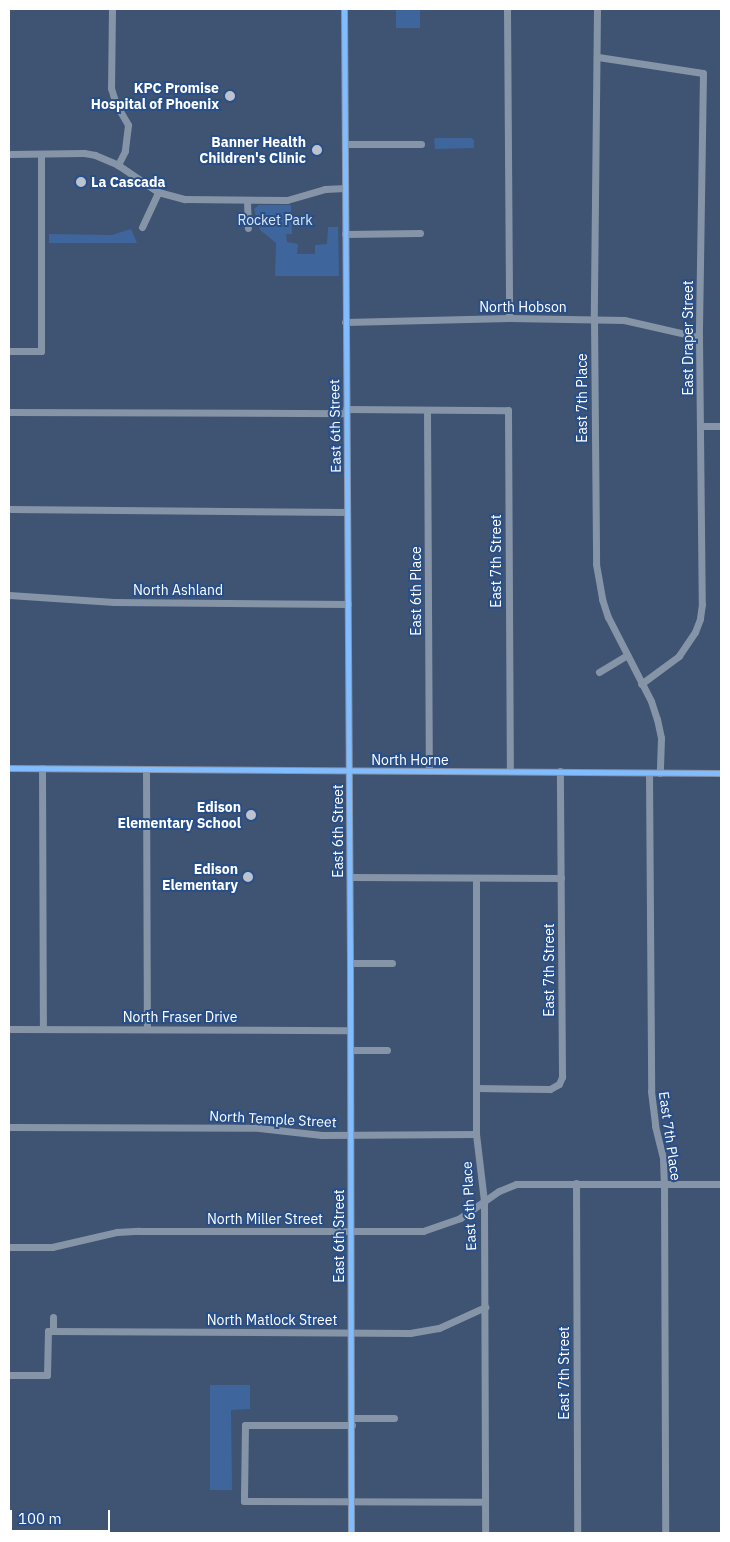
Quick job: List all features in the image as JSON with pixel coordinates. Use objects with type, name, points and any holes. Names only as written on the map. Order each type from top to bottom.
[{"type":"street","points":[[112,9],[111,88],[116,104],[128,125],[125,151],[118,164]]},
{"type":"street","name":"East 6th Street","points":[[344,9],[350,877],[351,1533]]},
{"type":"street","points":[[507,9],[509,318]]},
{"type":"street","name":"East 7th Place","points":[[598,9],[594,319],[596,564],[598,583],[608,617],[651,701],[657,719],[661,738],[660,773]]},
{"type":"street","name":"East Draper Street","points":[[598,57],[703,73],[699,337],[703,590],[700,619],[695,632],[679,656],[641,684]]},
{"type":"street","points":[[346,144],[421,144]]},
{"type":"street","points":[[9,154],[84,153],[118,164],[158,192],[185,200],[287,200],[325,189],[345,188]]},
{"type":"street","points":[[9,351],[41,351],[41,154]]},
{"type":"street","points":[[142,227],[158,192]]},
{"type":"street","points":[[247,200],[248,228]]},
{"type":"street","points":[[345,234],[420,233]]},
{"type":"street","name":"North Hobson","points":[[345,322],[509,318],[624,320],[699,337]]},
{"type":"street","points":[[9,412],[427,410]]},
{"type":"street","name":"East 7th Street","points":[[427,410],[508,410],[510,771]]},
{"type":"street","name":"East 6th Place","points":[[427,410],[429,771]]},
{"type":"street","points":[[701,426],[721,426]]},
{"type":"street","points":[[9,509],[347,512]]},
{"type":"street","name":"North Ashland","points":[[9,595],[114,602],[348,604]]},
{"type":"street","points":[[599,672],[627,655]]},
{"type":"street","name":"North Horne","points":[[9,768],[721,773]]},
{"type":"street","points":[[42,768],[43,1029]]},
{"type":"street","points":[[146,770],[147,1029]]},
{"type":"street","name":"East 7th Street","points":[[476,1088],[550,1089],[560,1081],[560,772]]},
{"type":"street","name":"East 7th Place","points":[[649,773],[651,1091],[655,1126],[663,1159],[664,1183],[665,1533]]},
{"type":"street","points":[[350,877],[561,878]]},
{"type":"street","name":"East 6th Place","points":[[476,878],[476,1134],[484,1201],[485,1533]]},
{"type":"street","points":[[350,963],[392,963]]},
{"type":"street","name":"North Fraser Drive","points":[[9,1029],[350,1030]]},
{"type":"street","points":[[350,1050],[387,1050]]},
{"type":"street","name":"North Temple Street","points":[[9,1127],[259,1128],[322,1135],[476,1134]]},
{"type":"street","name":"East 7th Street","points":[[576,1183],[577,1533]]},
{"type":"street","name":"North Miller Street","points":[[9,1247],[52,1247],[118,1232],[132,1231],[423,1231],[460,1218],[484,1201],[516,1184],[721,1184]]},
{"type":"street","name":"North Matlock Street","points":[[53,1331],[424,1332],[438,1328],[484,1307]]},
{"type":"street","points":[[9,1375],[48,1375],[48,1331],[53,1331],[53,1317]]},
{"type":"street","points":[[394,1418],[245,1425],[244,1501],[485,1502]]},
{"type":"green space","points":[[396,9],[420,9],[420,28],[396,28]]},
{"type":"green space","points":[[471,138],[474,140],[474,148],[435,149],[434,139]]},
{"type":"green space","name":"Rocket Park","points":[[259,205],[291,205],[292,234],[286,234],[287,242],[298,244],[297,254],[315,254],[315,245],[327,244],[328,227],[338,227],[339,276],[275,276],[276,243],[260,230],[254,209]]},
{"type":"green space","points":[[131,229],[137,243],[49,243],[49,234],[112,235]]},
{"type":"green space","points":[[210,1385],[250,1385],[250,1409],[231,1410],[232,1490],[210,1490]]},
{"type":"cycle path","points":[[344,9],[350,963],[351,1533]]},
{"type":"cycle path","points":[[9,768],[721,773]]},
{"type":"place","name":"KPC Promise Hospital of Phoenix","points":[[230,96]]},
{"type":"place","name":"Banner Health Children's Clinic","points":[[317,150]]},
{"type":"place","name":"La Cascada","points":[[81,182]]},
{"type":"place","name":"Edison Elementary School","points":[[251,815]]},
{"type":"place","name":"Edison Elementary","points":[[248,877]]}]
